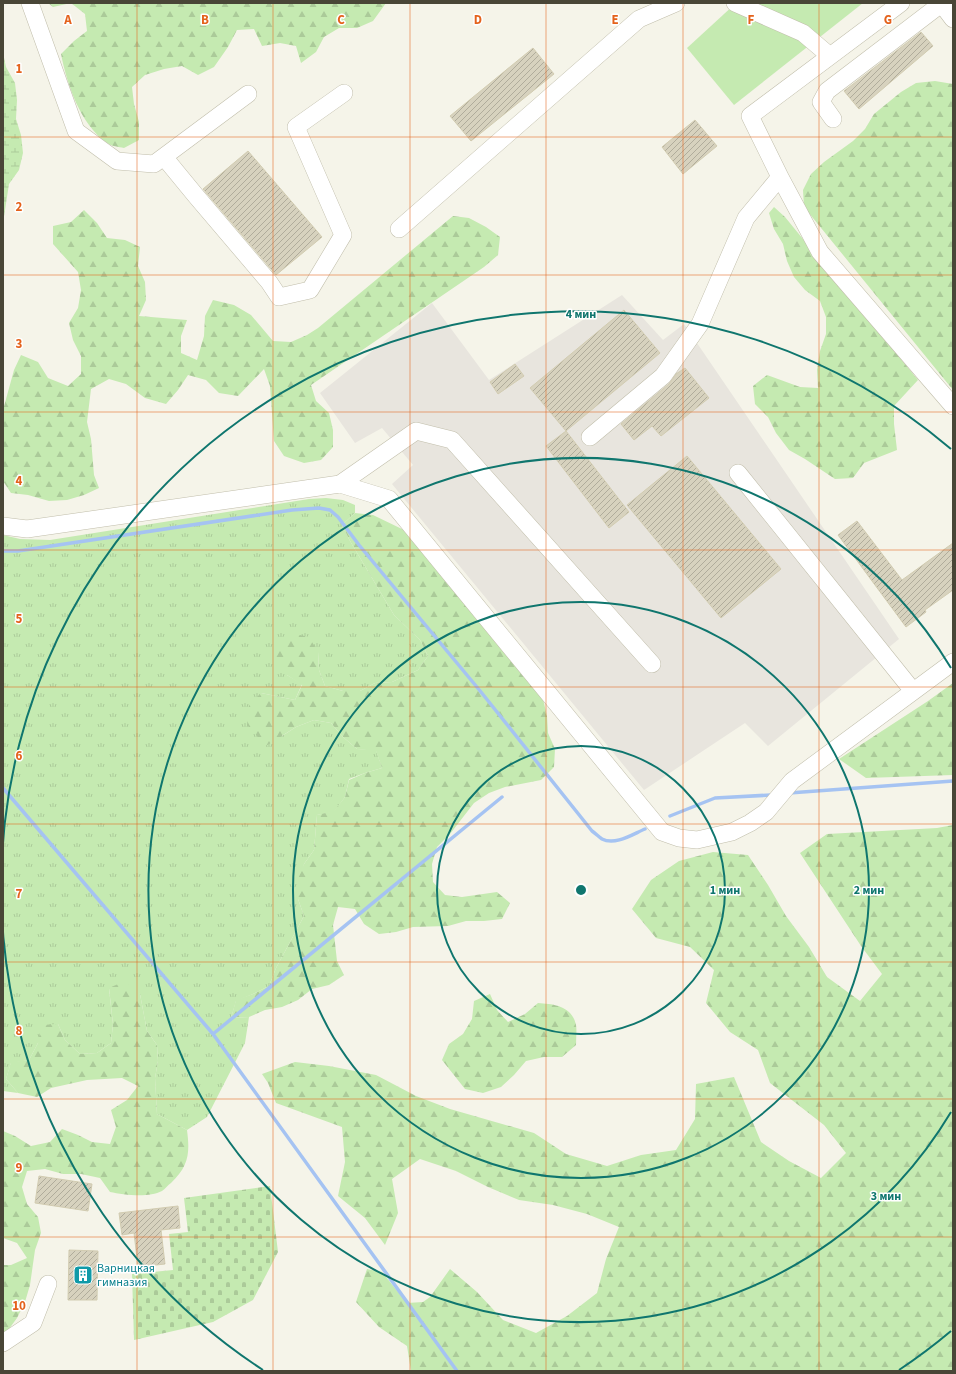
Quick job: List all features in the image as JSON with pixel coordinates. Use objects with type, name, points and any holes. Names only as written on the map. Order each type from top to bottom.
[{"type":"lane","points":[[30,3],[76,131],[117,161],[154,164],[248,94]]},
{"type":"lane","points":[[400,229],[639,19],[676,3]]},
{"type":"lane","points":[[735,3],[803,33],[830,56]]},
{"type":"lane","points":[[901,3],[750,116],[780,177],[820,252],[953,406]]},
{"type":"lane","points":[[833,119],[821,102],[827,91],[941,4],[953,19]]},
{"type":"lane","points":[[164,156],[269,282],[279,297],[310,290],[343,235],[296,128],[344,93]]},
{"type":"lane","points":[[590,437],[663,376],[700,324],[746,218],[780,177]]},
{"type":"lane","points":[[340,484],[416,431],[452,440],[652,664]]},
{"type":"lane","points":[[738,474],[914,691]]},
{"type":"lane","points":[[3,526],[27,529],[340,484],[389,499],[662,832],[679,838],[697,840],[732,832],[750,823],[766,812],[792,782],[953,662]]},
{"type":"lane","points":[[3,1343],[33,1323],[48,1284]]},
{"type":"shaded area","points":[[622,295],[663,340],[684,324],[899,639],[768,746],[745,723],[644,790],[392,484],[413,465],[382,428],[355,443],[320,393],[432,303],[489,380]]},
{"type":"green space","points":[[48,3],[71,3],[53,7]]},
{"type":"green space","points":[[71,3],[386,3],[373,21],[357,28],[339,28],[324,37],[316,52],[301,63],[296,46],[280,43],[262,46],[254,29],[237,30],[228,47],[214,67],[198,75],[182,66],[164,69],[145,75],[132,87],[134,104],[139,122],[139,140],[124,148],[109,144],[98,135],[82,114],[71,90],[61,54],[87,31],[85,14]]},
{"type":"green space","points":[[736,3],[863,3],[734,105],[687,48]]},
{"type":"green space","points":[[3,53],[6,67],[15,83],[17,100],[16,119],[21,135],[23,153],[19,170],[9,184],[3,223]]},
{"type":"green space","points":[[935,81],[953,84],[953,390],[804,207],[803,190],[811,174],[824,162],[853,141],[865,129],[874,114],[901,92],[916,83]]},
{"type":"green space","points":[[774,207],[785,217],[918,380],[894,406],[894,424],[897,450],[864,463],[853,478],[835,479],[789,450],[776,433],[768,417],[755,404],[753,386],[767,375],[800,387],[818,388],[817,370],[820,351],[826,334],[826,317],[820,301],[805,290],[794,277],[787,261],[783,244],[774,229],[769,213]]},
{"type":"green space","points":[[84,210],[97,223],[107,238],[125,240],[140,247],[138,266],[145,282],[146,300],[139,316],[187,320],[181,336],[181,353],[197,360],[204,336],[205,316],[213,300],[234,305],[251,315],[273,341],[291,342],[318,328],[453,216],[469,218],[486,227],[500,237],[498,255],[484,267],[311,385],[316,401],[329,413],[333,430],[333,447],[321,460],[304,463],[284,456],[274,441],[270,386],[264,369],[238,396],[219,393],[206,380],[188,375],[166,404],[145,398],[126,384],[109,379],[91,389],[87,422],[91,439],[94,475],[99,488],[84,495],[67,500],[49,501],[28,495],[11,493],[3,481],[3,410],[14,370],[21,355],[38,362],[48,378],[68,386],[81,374],[81,356],[73,340],[69,323],[78,308],[81,290],[78,272],[53,244],[53,226],[71,222]]},
{"type":"green space","points":[[326,498],[343,500],[355,505],[355,513],[342,525],[394,615],[420,640],[428,656],[418,670],[392,682],[375,683],[360,691],[343,691],[325,686],[319,670],[318,652],[287,675],[302,684],[295,700],[261,693],[282,736],[296,727],[314,720],[331,723],[343,737],[357,749],[376,750],[382,768],[349,779],[345,797],[334,812],[317,815],[314,850],[304,864],[298,899],[304,916],[276,968],[269,986],[236,1001],[231,1018],[249,1017],[245,1043],[207,1117],[187,1130],[157,1114],[155,1078],[158,1061],[157,1045],[147,1031],[140,994],[109,989],[113,1024],[111,1043],[97,1053],[80,1054],[65,1040],[58,1024],[38,1043],[29,1060],[11,1063],[6,1079],[18,1093],[3,1091],[3,535],[20,539],[50,540],[309,499]]},
{"type":"green space","points":[[355,513],[373,515],[404,530],[543,699],[547,716],[548,733],[555,749],[554,767],[541,780],[505,787],[489,793],[474,803],[450,834],[437,847],[432,864],[433,882],[445,895],[462,897],[497,892],[510,903],[502,919],[466,921],[448,926],[413,927],[396,932],[379,934],[364,924],[355,909],[338,907],[333,925],[337,961],[344,975],[329,985],[312,989],[298,1000],[282,1007],[265,1010],[249,1017],[231,1018],[236,1000],[269,986],[276,968],[304,916],[298,899],[297,881],[304,864],[314,850],[317,815],[334,811],[345,797],[349,780],[382,768],[376,751],[357,749],[343,737],[331,723],[314,720],[296,727],[266,746],[247,725],[249,705],[261,693],[295,700],[302,685],[287,675],[274,660],[275,641],[291,633],[309,637],[318,652],[319,670],[325,686],[343,691],[360,691],[375,683],[392,682],[418,670],[428,656],[420,640],[394,615],[350,541],[342,525]]},
{"type":"green space","points":[[953,683],[953,775],[866,778],[839,759],[928,701]]},
{"type":"green space","points":[[953,825],[953,1371],[411,1371],[407,1346],[379,1327],[356,1302],[367,1269],[382,1272],[407,1303],[423,1302],[430,1297],[450,1269],[477,1292],[503,1320],[536,1333],[567,1316],[597,1293],[606,1259],[619,1227],[587,1214],[553,1205],[519,1200],[456,1171],[420,1159],[392,1179],[398,1213],[385,1245],[365,1218],[338,1196],[345,1162],[342,1127],[276,1103],[268,1083],[262,1074],[295,1062],[329,1066],[376,1075],[416,1096],[450,1109],[534,1133],[566,1154],[607,1166],[641,1155],[676,1150],[695,1119],[696,1084],[734,1077],[761,1142],[789,1161],[821,1178],[846,1153],[824,1125],[770,1083],[758,1050],[730,1032],[706,1003],[714,970],[690,947],[656,938],[632,909],[651,880],[679,861],[713,852],[748,855],[786,916],[809,947],[827,977],[860,1001],[882,974],[861,946],[800,853],[827,834],[937,828]]},
{"type":"green space","points":[[125,981],[140,994],[147,1031],[157,1045],[158,1061],[155,1078],[157,1114],[187,1130],[188,1152],[185,1165],[177,1177],[163,1190],[150,1195],[129,1195],[110,1192],[100,1178],[81,1174],[63,1174],[45,1169],[27,1171],[22,1187],[27,1204],[38,1217],[41,1233],[35,1250],[30,1285],[25,1302],[17,1318],[3,1335],[3,1265],[11,1265],[27,1258],[17,1243],[3,1238],[3,1131],[15,1136],[31,1146],[50,1142],[62,1129],[92,1142],[110,1144],[116,1127],[111,1110],[127,1100],[138,1086],[122,1078],[87,1080],[51,1088],[37,1097],[18,1093],[6,1079],[11,1062],[29,1060],[38,1043],[41,1025],[58,1024],[65,1040],[80,1054],[97,1053],[111,1043],[113,1024],[109,988]]},
{"type":"green space","points":[[490,994],[497,1010],[508,1022],[525,1014],[538,1003],[562,1007],[571,1014],[574,1019],[576,1025],[576,1045],[562,1057],[544,1057],[526,1061],[501,1087],[483,1093],[465,1089],[442,1060],[449,1044],[463,1034],[472,1019],[474,1001]]},
{"type":"green space","points":[[270,1186],[278,1252],[253,1300],[213,1322],[134,1340],[132,1274],[173,1270],[169,1234],[188,1232],[184,1198]]},
{"type":"building","points":[[921,32],[933,46],[859,109],[844,91]]},
{"type":"building","points":[[533,48],[554,74],[471,141],[450,116]]},
{"type":"building","points":[[695,120],[717,146],[683,174],[662,147]]},
{"type":"building","points":[[248,151],[322,237],[276,275],[203,189]]},
{"type":"building","points":[[624,310],[660,353],[566,431],[530,388]]},
{"type":"building","points":[[515,364],[524,376],[498,394],[490,382]]},
{"type":"building","points":[[685,368],[709,398],[661,436],[652,426],[634,440],[621,424],[669,384],[676,374]]},
{"type":"building","points":[[566,431],[629,512],[609,528],[546,446]]},
{"type":"building","points":[[687,456],[781,569],[721,618],[627,505]]},
{"type":"building","points":[[857,521],[902,580],[953,543],[953,590],[925,610],[926,612],[906,627],[838,535]]},
{"type":"building","points":[[39,1176],[92,1184],[88,1211],[35,1203]]},
{"type":"building","points":[[178,1206],[180,1228],[161,1230],[165,1264],[138,1267],[134,1233],[122,1235],[119,1213]]},
{"type":"building","name":"Варницкая гимназия","points":[[69,1250],[98,1251],[97,1300],[68,1300]]},
{"type":"waterway","points":[[3,551],[18,551],[292,510],[319,508],[330,510],[338,517],[359,545],[481,692],[592,831],[602,839],[613,841],[645,829]]},
{"type":"waterway","points":[[789,793],[953,781]]},
{"type":"waterway","points":[[3,788],[213,1034],[457,1371]]},
{"type":"waterway","points":[[670,816],[715,798],[771,795]]},
{"type":"waterway","points":[[213,1034],[502,797]]},
{"type":"place","name":"Варницкая гимназия","points":[[83,1275]]}]
